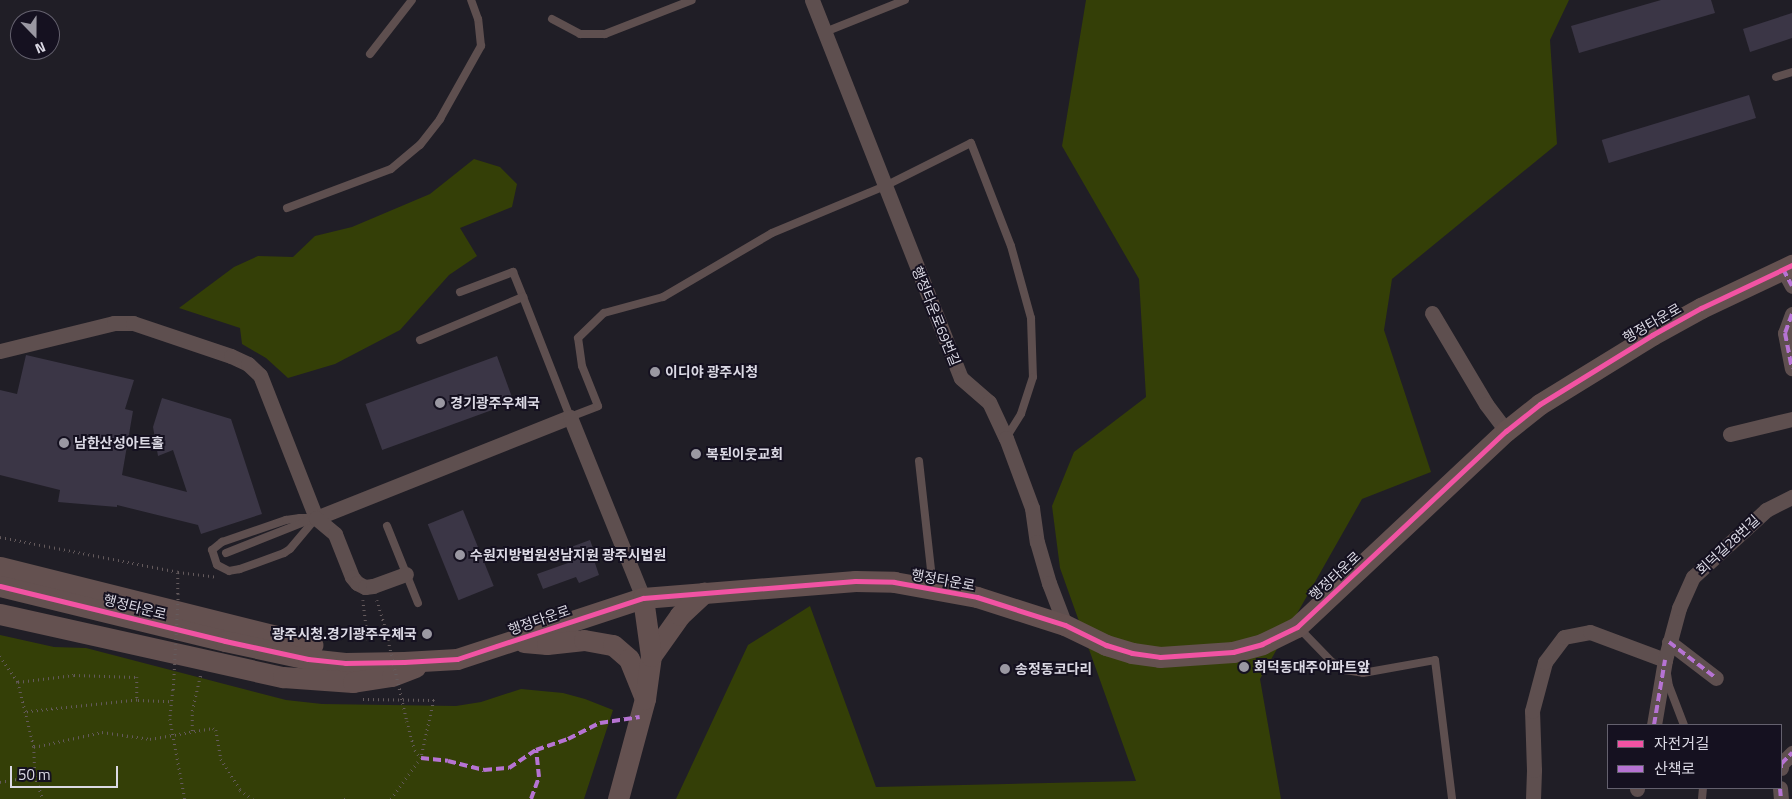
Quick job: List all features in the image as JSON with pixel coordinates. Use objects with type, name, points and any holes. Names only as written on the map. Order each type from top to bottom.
[{"type":"street","name":"행정타운로69번길","points":[[812,0],[961,378],[989,402],[1006,438],[1032,508],[1037,542],[1049,583],[1065,625]]},
{"type":"street","name":"행정타운로","points":[[0,586],[308,659],[345,663],[457,659],[643,598],[855,580],[894,582],[977,597],[1065,625],[1106,645],[1132,652],[1160,657],[1233,652],[1262,644],[1297,627],[1506,431],[1540,404],[1652,335],[1701,308],[1789,273]]},
{"type":"street","points":[[1432,313],[1486,404],[1506,431]]},
{"type":"street","points":[[1792,314],[1785,333],[1792,368]]},
{"type":"street","points":[[0,350],[114,323],[133,323],[231,356],[248,364],[260,375],[316,518],[335,534],[352,577],[357,583],[365,587],[406,574]]},
{"type":"street","points":[[316,518],[570,417],[643,598],[651,656],[645,699],[618,799]]},
{"type":"street","points":[[1730,434],[1792,419]]},
{"type":"street","name":"회덕길28번길","points":[[1654,724],[1665,660],[1679,608],[1693,577],[1766,510],[1792,497]]},
{"type":"street","points":[[0,567],[298,642],[368,655],[429,661]]},
{"type":"street","points":[[651,656],[680,616],[704,594]]},
{"type":"street","points":[[0,614],[283,677],[334,681],[373,680],[392,676],[429,661]]},
{"type":"street","points":[[1532,799],[1534,770],[1532,711],[1545,662],[1564,637],[1590,632],[1665,660]]},
{"type":"street","points":[[511,641],[547,644],[584,640],[613,645],[629,659],[645,699]]},
{"type":"street","points":[[1670,642],[1716,678]]},
{"type":"street","points":[[1782,763],[1792,753]]},
{"type":"lane","points":[[370,54],[412,0]]},
{"type":"lane","points":[[287,208],[391,169],[420,145],[440,119],[480,46],[478,19],[471,0]]},
{"type":"lane","points":[[552,19],[580,34],[605,34],[692,0]]},
{"type":"lane","points":[[825,32],[904,0]]},
{"type":"lane","points":[[1776,77],[1792,72]]},
{"type":"lane","points":[[460,292],[513,272],[570,417],[598,406],[582,366],[578,338],[604,313],[663,297],[772,233],[885,186],[971,143],[1011,246],[1030,318],[1033,376],[1021,414],[1006,438]]},
{"type":"lane","points":[[420,340],[523,297]]},
{"type":"lane","points":[[919,461],[934,589]]},
{"type":"lane","points":[[316,518],[290,549],[276,556],[229,570],[217,565],[213,557],[212,550],[222,542],[286,520],[316,518]]},
{"type":"lane","points":[[226,553],[270,538],[316,518]]},
{"type":"lane","points":[[388,526],[418,604]]},
{"type":"lane","points":[[1297,627],[1332,662],[1345,670],[1363,673],[1435,660],[1452,799]]},
{"type":"lane","points":[[1665,660],[1669,686],[1684,724]]},
{"type":"path","points":[[178,572],[170,719],[185,799]]},
{"type":"path","points":[[363,596],[368,640]]},
{"type":"path","points":[[386,630],[407,721],[415,750],[421,758]]},
{"type":"path","points":[[0,656],[18,682],[34,747],[35,776],[43,799]]},
{"type":"path","points":[[192,731],[192,711],[200,674]]},
{"type":"path","points":[[18,682],[74,675],[137,677],[137,700]]},
{"type":"path","points":[[25,712],[137,700],[171,701]]},
{"type":"path","points":[[391,799],[421,758],[434,700]]},
{"type":"path","points":[[34,747],[102,732],[150,739],[210,728],[216,730],[221,759],[240,790],[253,799]]},
{"type":"path","points":[[0,782],[35,776]]},
{"type":"green space","points":[[1086,0],[1569,0],[1550,40],[1557,144],[1392,279],[1384,330],[1431,472],[1362,499],[1260,679],[1281,799],[676,799],[748,645],[810,606],[876,787],[1136,781],[1060,568],[1052,506],[1074,452],[1146,397],[1139,279],[1062,146]]},
{"type":"green space","points":[[474,159],[500,167],[517,184],[512,207],[460,228],[477,256],[449,275],[400,330],[335,364],[288,378],[266,358],[242,344],[240,328],[179,308],[234,267],[258,256],[293,257],[315,236],[352,227],[430,194]]},
{"type":"green space","points":[[0,635],[54,647],[86,648],[286,700],[322,704],[456,706],[481,702],[521,689],[563,693],[613,710],[584,799],[0,799]]},
{"type":"building","points":[[1661,0],[1711,0],[1715,13],[1579,53],[1571,26]]},
{"type":"building","points":[[1792,13],[1792,38],[1750,52],[1743,29]]},
{"type":"building","points":[[1749,95],[1756,118],[1609,163],[1602,140]]},
{"type":"building","points":[[26,355],[134,380],[125,409],[133,411],[122,475],[187,492],[173,450],[158,456],[153,427],[162,398],[231,419],[262,514],[201,534],[198,525],[117,505],[117,507],[58,502],[60,490],[0,475],[0,390],[17,394]]},
{"type":"building","name":"경기광주우체국","points":[[497,356],[514,402],[382,450],[365,404]]},
{"type":"building","name":"수원지방법원성남지원 광주시법원","points":[[463,510],[494,586],[458,600],[428,524]]},
{"type":"building","points":[[590,540],[598,562],[595,563],[599,575],[579,583],[576,577],[543,589],[537,574],[568,563],[563,550]]},
{"type":"marked path","points":[[1783,269],[1792,286]]},
{"type":"marked path","points":[[1792,314],[1785,333],[1792,368]]},
{"type":"marked path","points":[[1669,642],[1716,678]]},
{"type":"marked path","points":[[1654,724],[1665,660]]},
{"type":"marked path","points":[[421,758],[448,761],[484,770],[509,768],[536,750],[568,739],[600,723],[640,717]]},
{"type":"marked path","points":[[531,799],[539,777],[536,750]]},
{"type":"marked path","points":[[1782,763],[1792,753]]},
{"type":"marked path","points":[[1780,789],[1781,799]]},
{"type":"cycle path","points":[[0,586],[225,641],[308,659],[345,663],[457,659],[643,598],[855,581],[894,582],[977,597],[1065,625],[1106,645],[1132,653],[1160,657],[1233,652],[1262,644],[1297,627],[1506,431],[1540,404],[1652,335],[1701,308],[1792,265]]},
{"type":"place","name":"이디야 광주시청","points":[[655,372]]},
{"type":"place","name":"경기광주우체국","points":[[440,403]]},
{"type":"place","name":"남한산성아트홀","points":[[64,443]]},
{"type":"place","name":"복된이웃교회","points":[[696,454]]},
{"type":"place","name":"수원지방법원성남지원 광주시법원","points":[[460,555]]},
{"type":"place","name":"광주시청.경기광주우체국","points":[[427,634]]},
{"type":"place","name":"회덕동대주아파트앞","points":[[1244,667]]},
{"type":"place","name":"송정동코다리","points":[[1005,669]]}]
